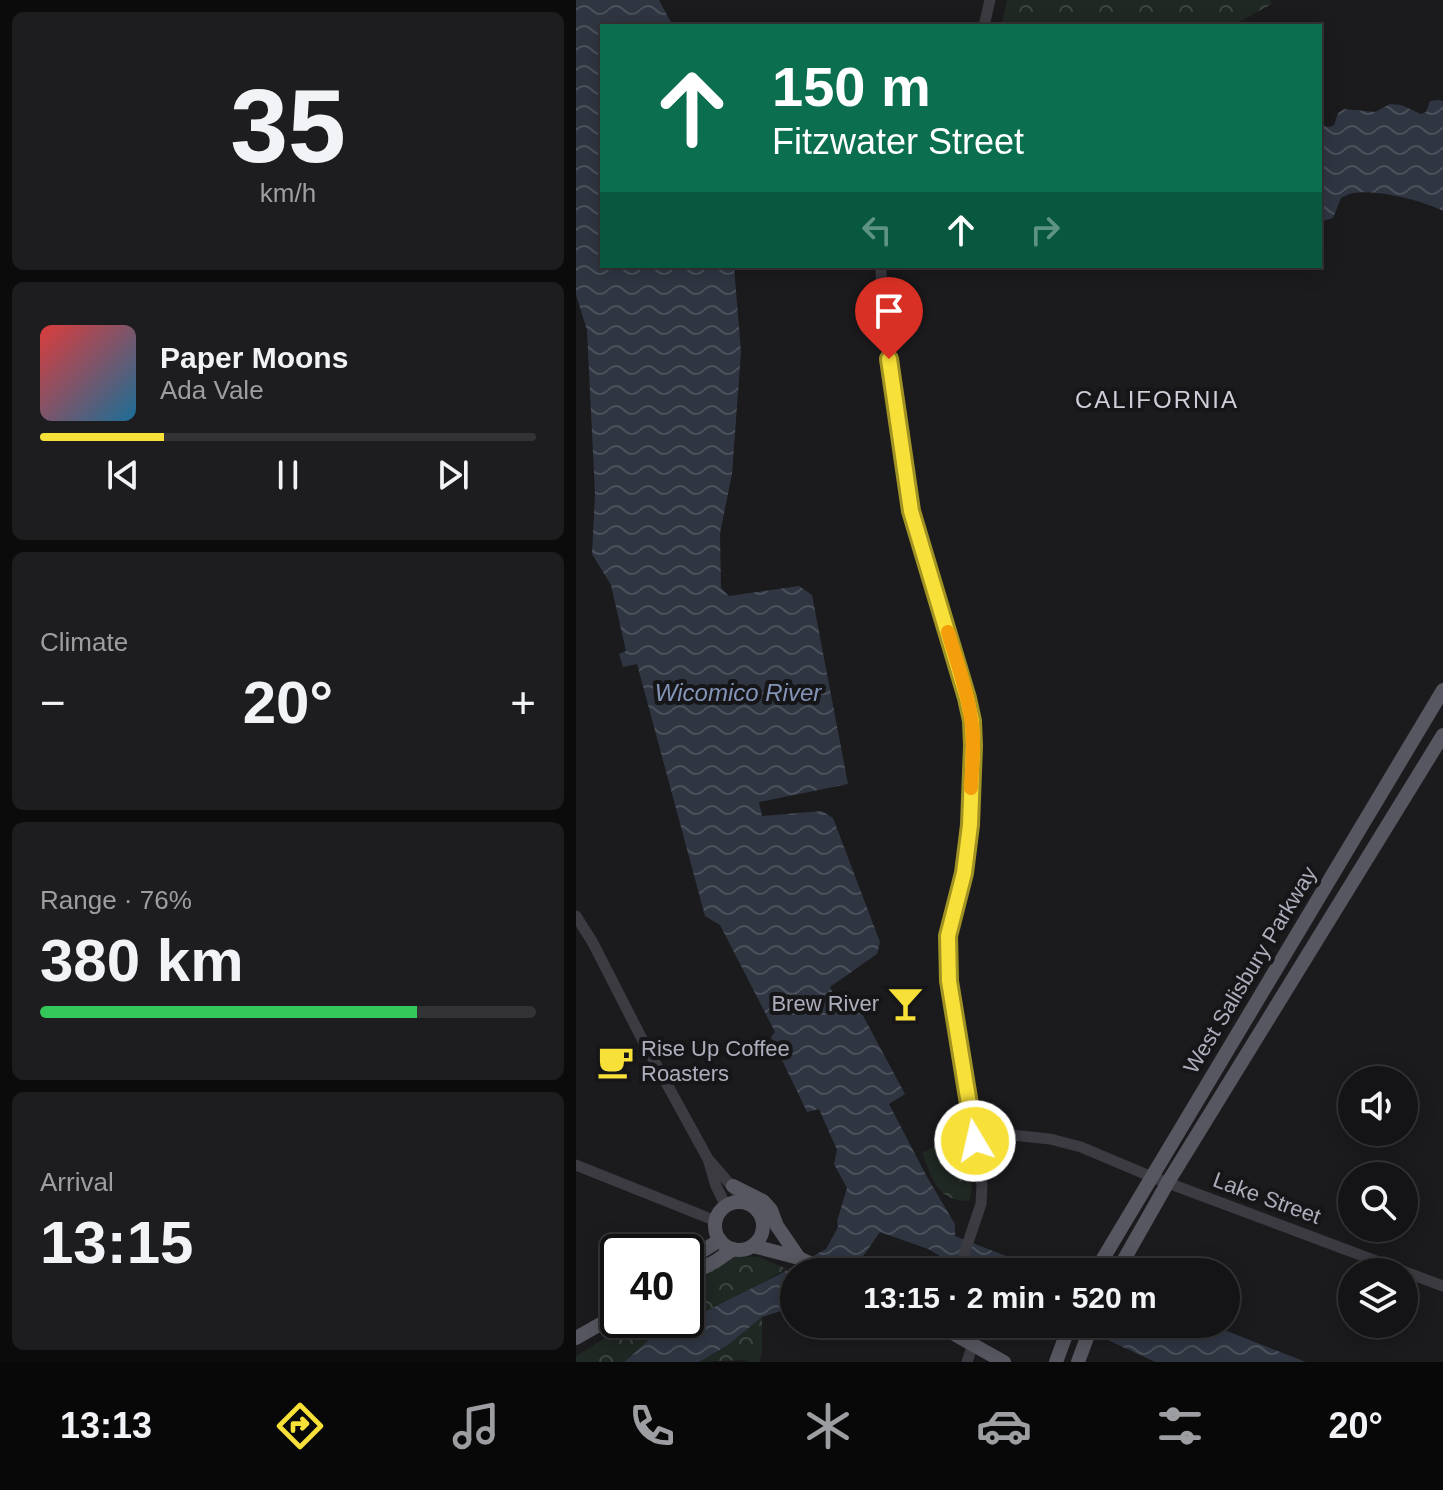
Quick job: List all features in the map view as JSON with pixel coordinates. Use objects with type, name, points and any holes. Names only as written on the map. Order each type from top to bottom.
[{"type":"main road","name":"West Salisbury Parkway","points":[[1103,1258],[1443,690]]},
{"type":"main road","name":"West Salisbury Parkway","points":[[1125,1258],[1168,1182],[1443,735]]},
{"type":"main road","points":[[733,1186],[763,1201],[800,1258]]},
{"type":"main road","points":[[762,1217],[759,1240],[747,1249],[733,1249],[717,1234],[716,1221],[726,1206],[746,1203],[758,1211],[762,1217],[776,1241],[800,1258]]},
{"type":"main road","points":[[704,1250],[720,1240]]},
{"type":"main road","points":[[753,1246],[797,1258]]},
{"type":"main road","points":[[704,1267],[733,1249]]},
{"type":"main road","points":[[576,1338],[600,1324]]},
{"type":"main road","points":[[960,1338],[1004,1362]]},
{"type":"main road","points":[[1056,1362],[1065,1338]]},
{"type":"main road","points":[[1078,1362],[1086,1338]]},
{"type":"street","points":[[984,24],[990,0]]},
{"type":"street","points":[[881,268],[882,306],[911,511],[972,721],[970,825],[964,873],[948,936],[949,981],[982,1185],[981,1204],[963,1258]]},
{"type":"street","points":[[576,916],[708,1159],[726,1206]]},
{"type":"street","name":"Lake Street","points":[[974,1131],[1050,1139],[1081,1147],[1152,1177],[1443,1286]]},
{"type":"street","points":[[708,1159],[746,1203]]},
{"type":"street","points":[[576,1165],[716,1221]]},
{"type":"street","points":[[967,1362],[983,1352]]},
{"type":"green space","points":[[1007,0],[1270,0],[1272,4],[1236,24],[1001,24]]},
{"type":"green space","points":[[950,1142],[965,1145],[972,1181],[969,1201],[949,1197],[937,1187],[922,1153]]},
{"type":"green space","points":[[735,1256],[759,1257],[780,1266],[780,1273],[704,1314],[704,1274]]},
{"type":"green space","points":[[762,1317],[759,1362],[699,1362],[728,1345]]},
{"type":"green space","points":[[605,1338],[660,1338],[633,1353],[624,1362],[576,1362],[576,1356]]},
{"type":"water","name":"Wicomico River","points":[[576,0],[659,0],[672,24],[600,24],[600,268],[734,268],[741,352],[732,474],[720,533],[721,588],[729,596],[799,586],[812,595],[848,784],[759,802],[762,816],[822,811],[833,818],[880,942],[877,954],[830,987],[839,1006],[854,999],[905,1094],[889,1104],[955,1224],[955,1236],[1011,1258],[943,1258],[928,1249],[880,1232],[862,1258],[810,1258],[826,1249],[838,1227],[847,1188],[834,1164],[837,1150],[819,1109],[807,1112],[771,1037],[775,1032],[720,925],[705,916],[637,664],[623,667],[619,654],[626,651],[611,585],[592,554],[595,494],[587,330],[576,295]]},
{"type":"water","points":[[1430,101],[1443,101],[1443,211],[1399,196],[1363,192],[1341,198],[1333,218],[1322,221],[1322,124],[1334,125],[1338,113],[1344,109],[1375,112],[1390,104],[1401,105],[1421,114],[1426,112]]},
{"type":"water","name":"Wicomico River","points":[[780,1274],[780,1311],[762,1317],[728,1345],[699,1362],[624,1362],[653,1338],[704,1338],[704,1312]]},
{"type":"water","points":[[1240,1336],[1306,1362],[1155,1362],[1103,1338]]},
{"type":"slow traffic","points":[[948,632],[972,721],[971,788]]},
{"type":"place","name":"Brew River","points":[[905,1003]]},
{"type":"place","name":"Rise Up Coffee Roasters","points":[[615,1061]]},
{"type":"district","name":"CALIFORNIA","points":[[1157,399]]},
{"type":"route","points":[[889,359],[911,511],[972,721],[970,825],[964,873],[948,936],[947,958],[975,1141]]}]
